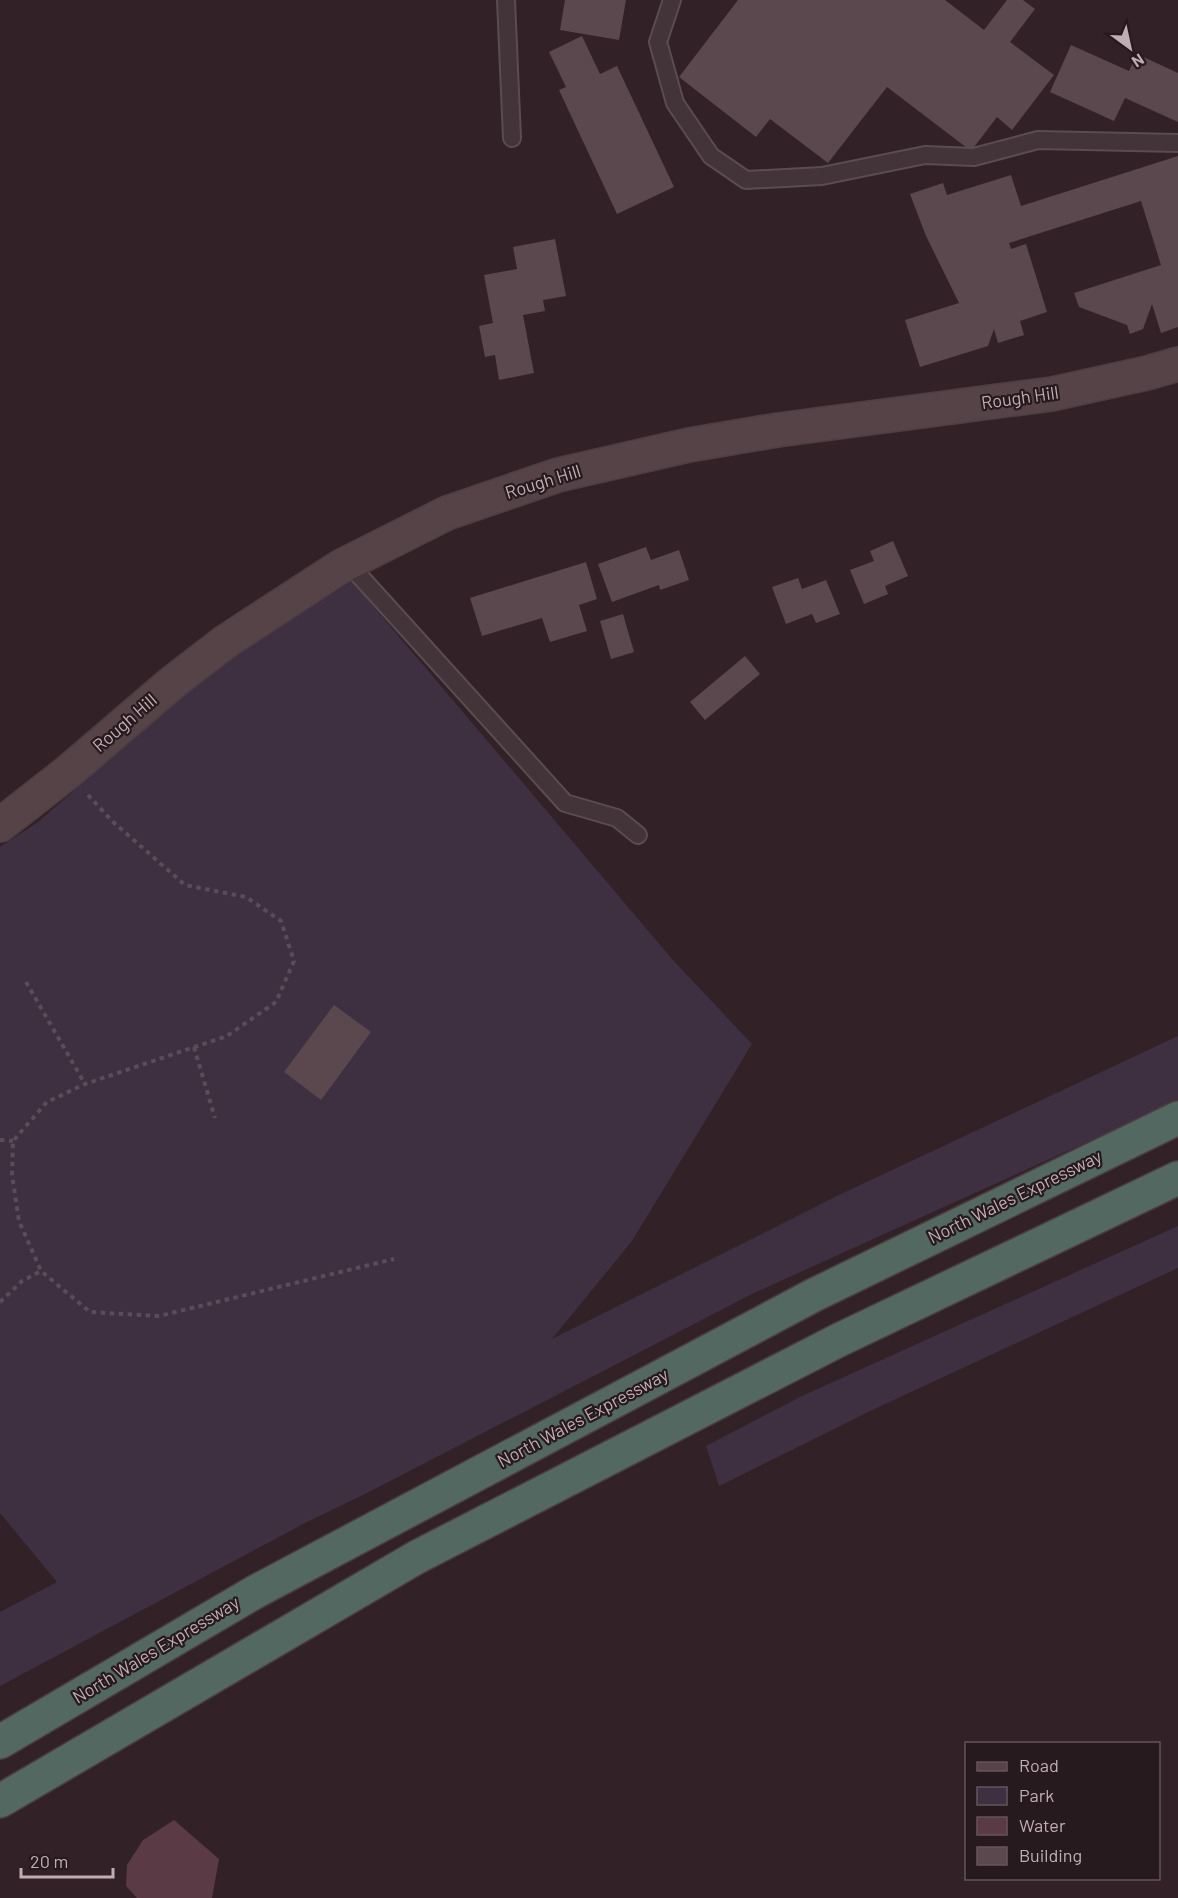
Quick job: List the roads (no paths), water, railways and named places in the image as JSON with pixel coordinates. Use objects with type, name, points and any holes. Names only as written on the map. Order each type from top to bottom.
[{"type":"highway","name":"North Wales Expressway","points":[[0,1742],[255,1592],[814,1295],[1178,1118]]},
{"type":"highway","points":[[0,1801],[417,1557],[840,1340],[1178,1178]]},
{"type":"highway","points":[[0,1719],[255,1592]]},
{"type":"street","name":"Rough Hill","points":[[0,825],[225,642],[348,563],[447,513],[558,475],[689,444],[1052,394],[1148,373],[1178,364]]},
{"type":"lane","points":[[506,0],[512,138]]},
{"type":"lane","points":[[672,0],[658,42],[675,103],[711,156],[746,180],[822,176],[925,155],[974,158],[1038,140],[1178,143]]},
{"type":"lane","points":[[348,563],[565,803],[617,818],[638,835]]},
{"type":"water","points":[[174,1820],[219,1859],[212,1898],[137,1898],[126,1886],[127,1865],[143,1840]]}]
